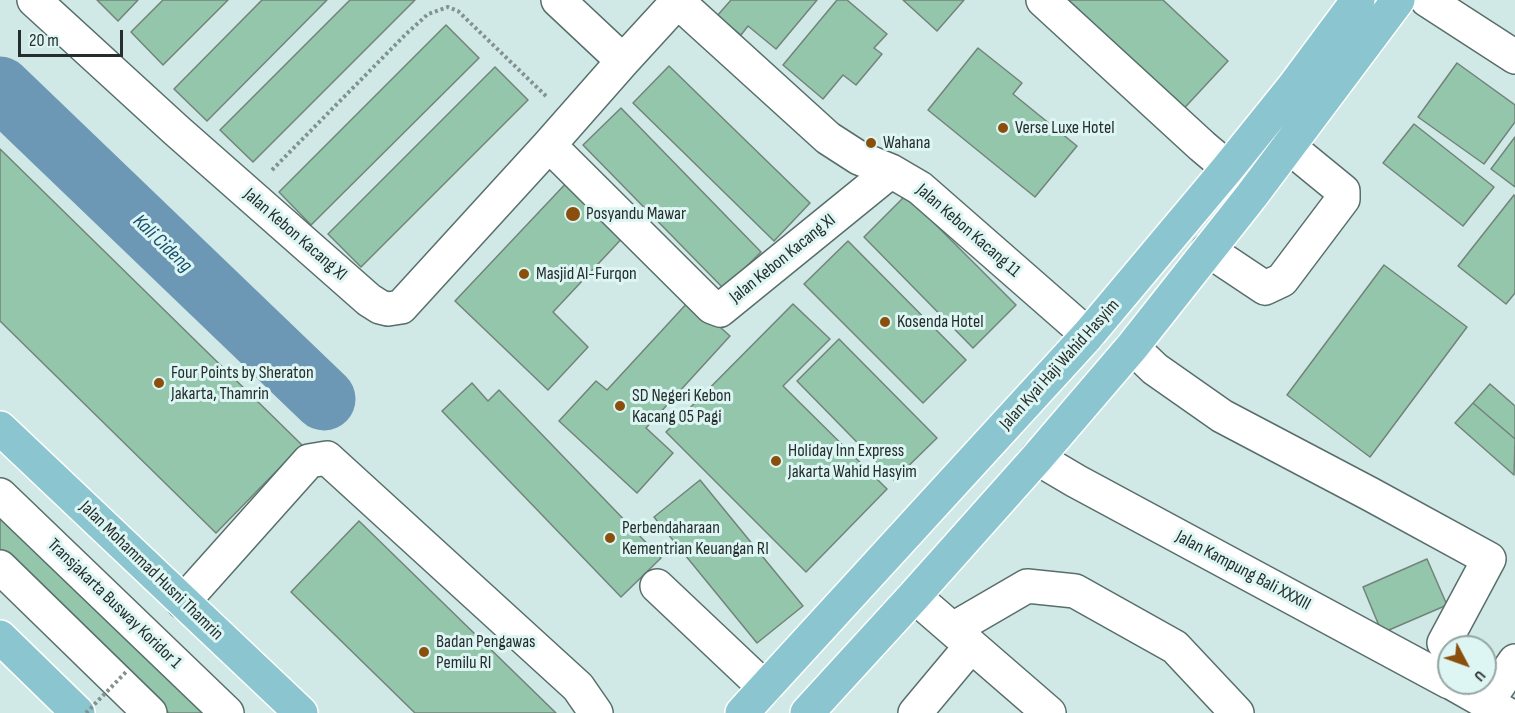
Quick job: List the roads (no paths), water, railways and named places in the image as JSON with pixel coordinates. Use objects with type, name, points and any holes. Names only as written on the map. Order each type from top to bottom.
[{"type":"main road","name":"Jalan Kyai Haji Wahid Hasyim","points":[[742,713],[1088,335],[1228,168],[1294,86],[1358,0]]},
{"type":"main road","points":[[807,713],[1037,458],[1132,347],[1252,195],[1398,0]]},
{"type":"main road","name":"Jalan Mohammad Husni Thamrin","points":[[0,428],[301,713]]},
{"type":"main road","points":[[0,637],[78,713]]},
{"type":"street","name":"Jalan Kebon Kacang XI","points":[[34,0],[176,130],[369,300],[388,309],[401,307],[677,1]]},
{"type":"street","points":[[558,0],[623,61]]},
{"type":"street","points":[[1043,0],[1228,168]]},
{"type":"street","points":[[1427,0],[1515,57]]},
{"type":"street","name":"Jalan Kebon Kacang 11","points":[[677,1],[828,138],[859,158],[891,171],[920,188],[1088,335]]},
{"type":"street","name":"Jalan Kebon Kacang XI","points":[[549,145],[712,307],[720,310],[891,171]]},
{"type":"street","points":[[1208,250],[1265,288],[1282,280],[1343,199],[1342,191],[1288,146]]},
{"type":"street","points":[[1132,347],[1155,369],[1222,416],[1489,559],[1448,635]]},
{"type":"street","points":[[183,602],[309,461],[327,458],[578,687],[596,713]]},
{"type":"street","name":"Jalan Kampung Bali XXXIII","points":[[1037,458],[1437,675]]},
{"type":"street","name":"Transjakarta Busway Koridor 1","points":[[0,495],[227,713]]},
{"type":"street","points":[[0,567],[150,713]]},
{"type":"street","points":[[657,586],[765,688]]},
{"type":"street","points":[[915,713],[962,637],[1027,586],[1075,591],[1175,647],[1237,713]]},
{"type":"street","points":[[914,596],[1049,713]]},
{"type":"street","points":[[1496,708],[1515,661]]},
{"type":"street","name":"Jalan Kampung Bali XXXIII","points":[[1473,695],[1496,708]]},
{"type":"waterway","name":"Kali Cideng","points":[[0,88],[324,399]]},
{"type":"place","name":"Verse Luxe Hotel","points":[[1003,128]]},
{"type":"place","name":"Wahana","points":[[871,143]]},
{"type":"place","name":"Posyandu Mawar","points":[[573,214]]},
{"type":"place","name":"Masjid Al-Furqon","points":[[524,274]]},
{"type":"place","name":"Kosenda Hotel","points":[[885,322]]},
{"type":"place","name":"Four Points by Sheraton Jakarta, Thamrin","points":[[159,383]]},
{"type":"place","name":"SD Negeri Kebon Kacang 05 Pagi","points":[[620,406]]},
{"type":"place","name":"Holiday Inn Express Jakarta Wahid Hasyim","points":[[776,461]]},
{"type":"place","name":"Perbendaharaan Kementrian Keuangan RI","points":[[610,538]]},
{"type":"place","name":"Badan Pengawas Pemilu RI","points":[[424,652]]}]
